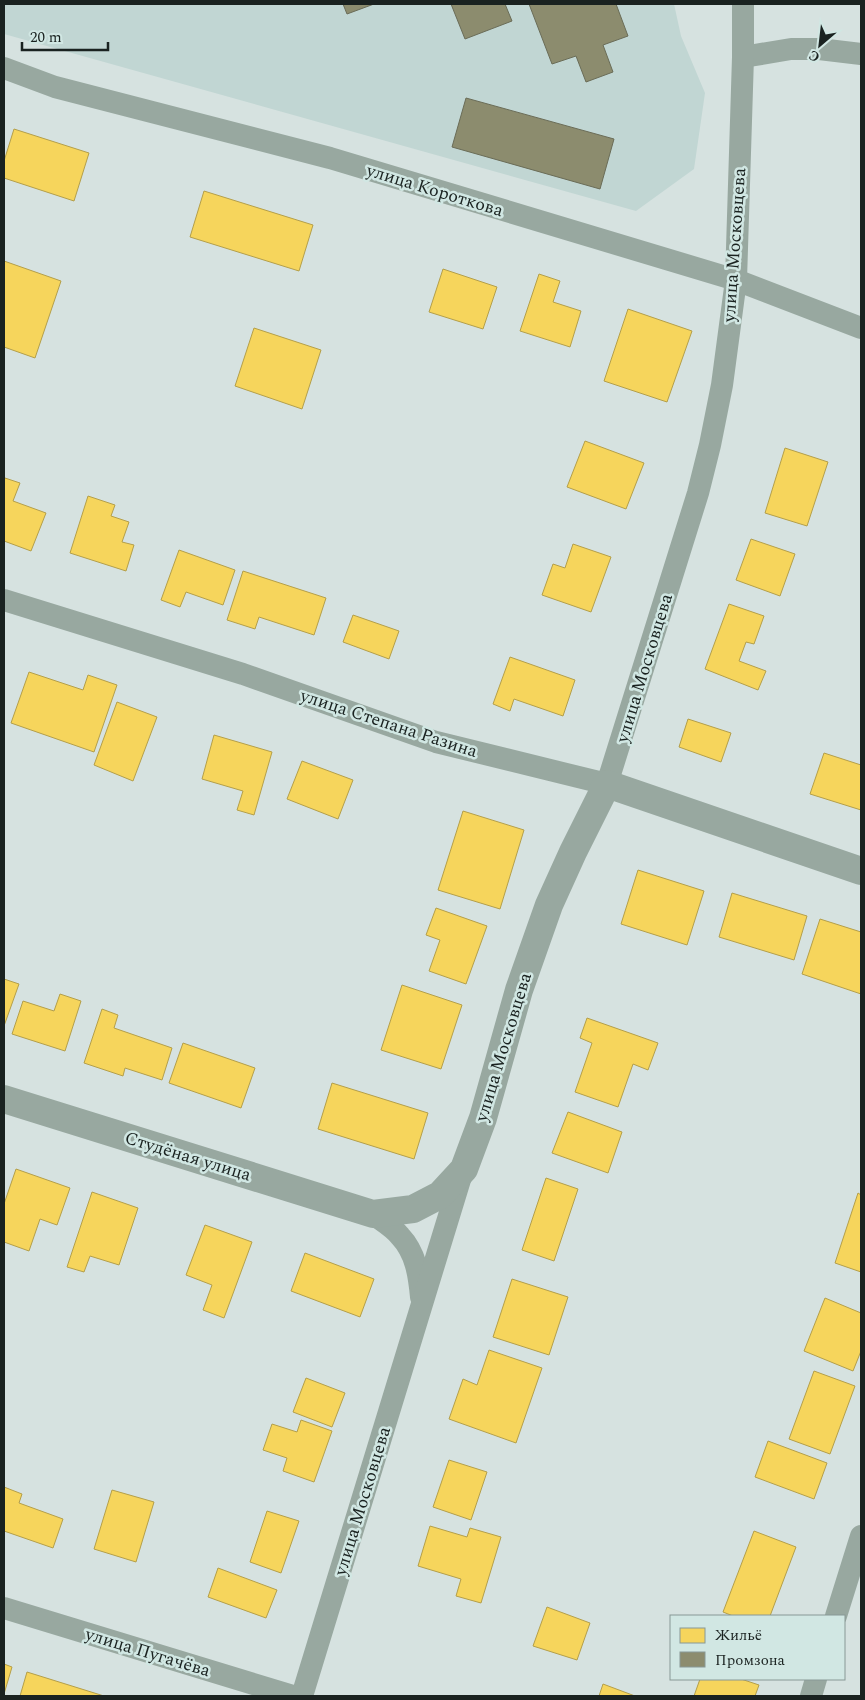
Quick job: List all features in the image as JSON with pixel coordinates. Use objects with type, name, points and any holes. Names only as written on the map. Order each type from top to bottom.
[{"type":"street","name":"улица Московцева","points":[[302,1696],[464,1169],[483,1118],[519,990],[549,905],[607,784],[700,485],[722,384],[736,280],[743,4]]},
{"type":"street","points":[[743,57],[790,50],[819,49],[861,54]]},
{"type":"street","name":"улица Короткова","points":[[4,68],[55,86],[330,158],[736,280],[861,328]]},
{"type":"street","name":"улица Степана Разина","points":[[4,600],[243,674],[436,742],[607,784],[861,871]]},
{"type":"street","name":"Студёная улица","points":[[4,1099],[373,1214]]},
{"type":"street","points":[[373,1214],[413,1209],[440,1195],[464,1169]]},
{"type":"street","name":"улица Московцева","points":[[373,1214],[400,1236],[412,1253],[419,1275],[422,1306]]},
{"type":"street","points":[[836,1615],[861,1536]]},
{"type":"street","name":"улица Пугачёва","points":[[4,1608],[293,1696]]},
{"type":"street","points":[[810,1696],[816,1680]]},
{"type":"shaded area","points":[[4,4],[674,4],[681,36],[705,93],[694,169],[636,211],[4,34]]},
{"type":"building: Жильё","points":[[14,129],[89,153],[74,201],[4,178],[4,161]]},
{"type":"building: Жильё","points":[[204,191],[313,225],[299,271],[190,237]]},
{"type":"building: Жильё","points":[[4,261],[61,281],[35,358],[4,347]]},
{"type":"building: Жильё","points":[[443,269],[497,287],[483,329],[429,312]]},
{"type":"building: Жильё","points":[[539,274],[560,281],[553,302],[581,311],[570,347],[520,331]]},
{"type":"building: Жильё","points":[[628,309],[692,331],[667,402],[604,381]]},
{"type":"building: Жильё","points":[[254,328],[321,350],[302,409],[235,386]]},
{"type":"building: Жильё","points":[[585,441],[644,463],[626,509],[567,487]]},
{"type":"building: Жильё","points":[[785,448],[828,462],[807,526],[765,513]]},
{"type":"building: Жильё","points":[[5,478],[20,483],[13,501],[46,513],[31,551],[4,541]]},
{"type":"building: Жильё","points":[[88,496],[115,505],[111,516],[129,522],[122,542],[134,545],[126,571],[70,553]]},
{"type":"building: Жильё","points":[[751,539],[795,554],[780,596],[736,580]]},
{"type":"building: Жильё","points":[[573,544],[611,557],[591,612],[542,595],[553,564],[565,568]]},
{"type":"building: Жильё","points":[[179,550],[235,570],[223,605],[186,592],[180,607],[161,600]]},
{"type":"building: Жильё","points":[[243,571],[326,598],[314,635],[259,617],[255,629],[227,620]]},
{"type":"building: Жильё","points":[[729,604],[764,616],[754,644],[746,642],[739,661],[766,671],[758,690],[705,669]]},
{"type":"building: Жильё","points":[[353,615],[399,631],[389,659],[343,642]]},
{"type":"building: Жильё","points":[[510,657],[575,680],[563,716],[514,699],[510,711],[493,704]]},
{"type":"building: Жильё","points":[[29,672],[83,690],[88,675],[117,685],[94,752],[11,723]]},
{"type":"building: Жильё","points":[[117,702],[157,717],[133,781],[94,765]]},
{"type":"building: Жильё","points":[[688,719],[731,733],[721,762],[679,747]]},
{"type":"building: Жильё","points":[[214,735],[272,752],[254,815],[237,810],[243,791],[202,779]]},
{"type":"building: Жильё","points":[[824,753],[861,765],[861,810],[810,794]]},
{"type":"building: Жильё","points":[[302,761],[353,780],[338,819],[287,799]]},
{"type":"building: Жильё","points":[[463,811],[524,830],[500,909],[438,890]]},
{"type":"building: Жильё","points":[[638,870],[704,891],[687,945],[621,924]]},
{"type":"building: Жильё","points":[[732,893],[807,916],[794,960],[719,937]]},
{"type":"building: Жильё","points":[[436,908],[487,926],[466,984],[429,971],[440,940],[426,935]]},
{"type":"building: Жильё","points":[[820,919],[861,932],[861,994],[802,974]]},
{"type":"building: Жильё","points":[[4,979],[19,984],[4,1026]]},
{"type":"building: Жильё","points":[[402,985],[462,1005],[441,1069],[381,1050]]},
{"type":"building: Жильё","points":[[60,994],[81,1001],[65,1051],[12,1034],[23,1001],[54,1011]]},
{"type":"building: Жильё","points":[[102,1009],[118,1015],[114,1028],[172,1048],[162,1080],[125,1068],[123,1076],[84,1063]]},
{"type":"building: Жильё","points":[[587,1018],[658,1043],[648,1070],[633,1064],[618,1107],[575,1092],[592,1043],[580,1038]]},
{"type":"building: Жильё","points":[[183,1043],[255,1068],[241,1108],[169,1083]]},
{"type":"building: Жильё","points":[[332,1083],[428,1113],[414,1159],[318,1129]]},
{"type":"building: Жильё","points":[[568,1112],[622,1132],[608,1173],[552,1153]]},
{"type":"building: Жильё","points":[[16,1169],[70,1188],[57,1225],[40,1219],[29,1251],[4,1242],[4,1204]]},
{"type":"building: Жильё","points":[[546,1178],[578,1189],[554,1261],[522,1250]]},
{"type":"building: Жильё","points":[[92,1192],[138,1208],[119,1265],[90,1256],[84,1272],[67,1267]]},
{"type":"building: Жильё","points":[[858,1193],[861,1195],[861,1272],[835,1263]]},
{"type":"building: Жильё","points":[[205,1225],[252,1242],[224,1318],[203,1310],[212,1285],[186,1275]]},
{"type":"building: Жильё","points":[[305,1253],[374,1279],[360,1317],[291,1291]]},
{"type":"building: Жильё","points":[[512,1279],[568,1297],[549,1355],[493,1337]]},
{"type":"building: Жильё","points":[[825,1298],[861,1313],[861,1351],[853,1371],[804,1351]]},
{"type":"building: Жильё","points":[[489,1350],[542,1368],[516,1443],[449,1419],[463,1379],[477,1385]]},
{"type":"building: Жильё","points":[[814,1371],[855,1386],[830,1454],[789,1439]]},
{"type":"building: Жильё","points":[[306,1378],[345,1393],[332,1427],[293,1412]]},
{"type":"building: Жильё","points":[[301,1420],[332,1431],[314,1482],[283,1471],[287,1458],[263,1450],[272,1424],[297,1432]]},
{"type":"building: Жильё","points":[[768,1441],[827,1463],[814,1499],[755,1477]]},
{"type":"building: Жильё","points":[[449,1460],[487,1472],[471,1520],[433,1507]]},
{"type":"building: Жильё","points":[[4,1487],[22,1494],[19,1503],[63,1519],[53,1548],[4,1531]]},
{"type":"building: Жильё","points":[[112,1490],[154,1502],[136,1562],[94,1549]]},
{"type":"building: Жильё","points":[[267,1511],[299,1521],[281,1573],[250,1562]]},
{"type":"building: Жильё","points":[[430,1526],[467,1537],[470,1528],[501,1537],[481,1603],[456,1596],[461,1579],[418,1566]]},
{"type":"building: Жильё","points":[[754,1531],[796,1547],[770,1615],[730,1615],[723,1612]]},
{"type":"building: Жильё","points":[[218,1568],[277,1590],[266,1618],[208,1597]]},
{"type":"building: Жильё","points":[[547,1607],[590,1623],[577,1660],[533,1646]]},
{"type":"building: Жильё","points":[[4,1664],[12,1667],[4,1694]]},
{"type":"building: Жильё","points":[[27,1672],[104,1696],[20,1696]]},
{"type":"building: Жильё","points":[[700,1680],[744,1680],[759,1685],[755,1696],[694,1696]]},
{"type":"building: Жильё","points":[[603,1684],[635,1696],[599,1696]]},
{"type":"building: Промзона","points":[[343,4],[374,4],[347,14]]},
{"type":"building: Промзона","points":[[451,4],[505,4],[512,21],[465,39]]},
{"type":"building: Промзона","points":[[529,4],[616,4],[628,36],[603,45],[613,72],[586,82],[576,56],[552,64]]},
{"type":"building: Промзона","points":[[466,98],[614,139],[600,189],[452,147]]}]
